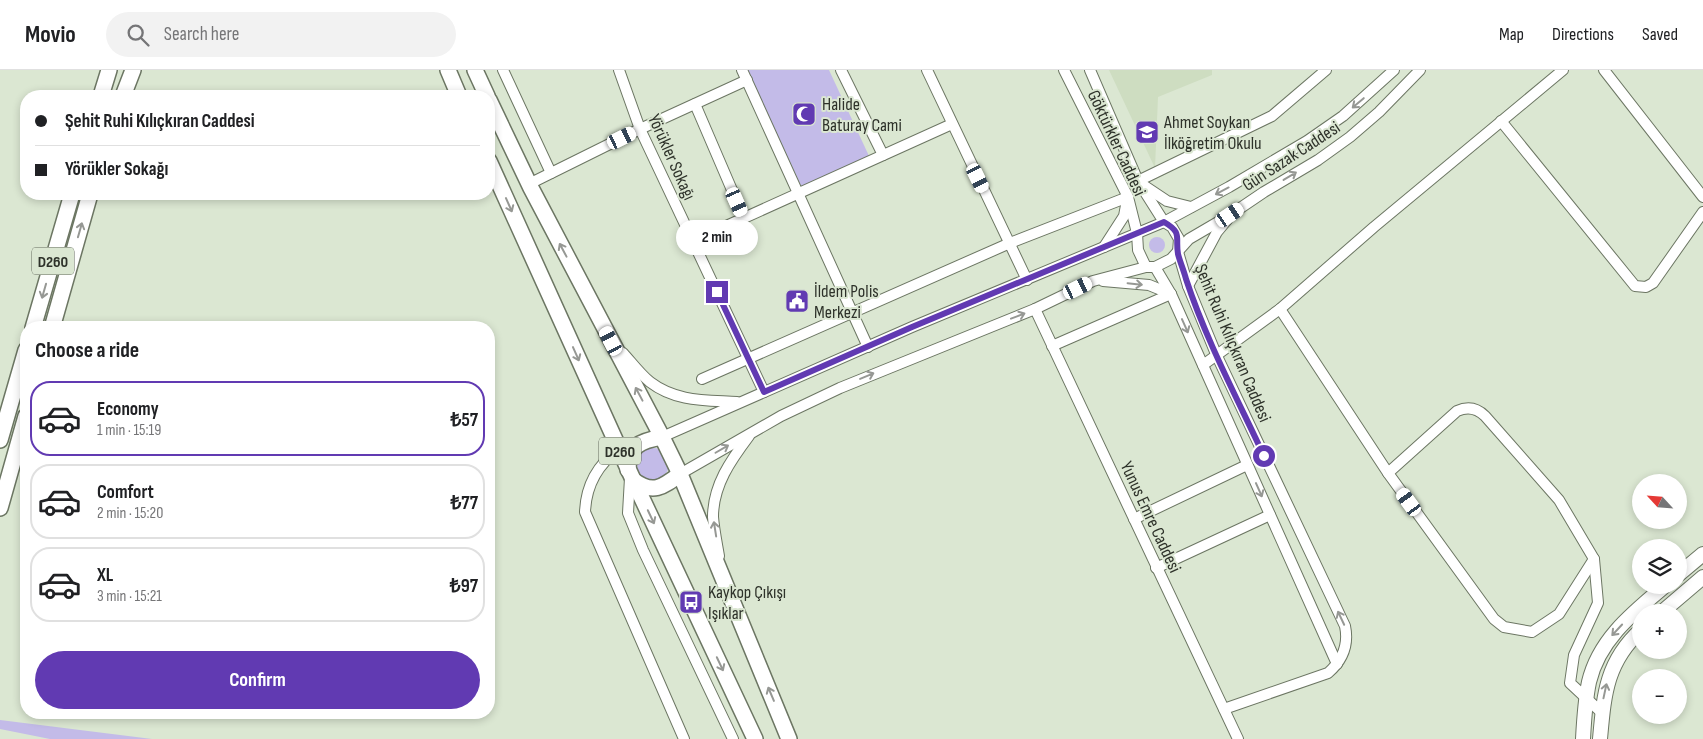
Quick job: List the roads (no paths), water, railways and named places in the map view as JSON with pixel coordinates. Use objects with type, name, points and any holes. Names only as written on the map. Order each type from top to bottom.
[{"type":"highway","points":[[100,90],[104,70]]},
{"type":"highway","points":[[101,90],[109,70]]},
{"type":"highway","points":[[122,90],[127,70]]},
{"type":"highway","points":[[124,90],[133,70]]},
{"type":"highway","points":[[448,70],[456,90]]},
{"type":"highway","points":[[475,70],[484,90]]},
{"type":"highway","name":"D260","points":[[495,113],[529,184],[680,474],[789,739]]},
{"type":"highway","name":"D260","points":[[495,174],[619,449],[755,739]]},
{"type":"highway","name":"D260","points":[[35,321],[70,200]]},
{"type":"highway","name":"D260","points":[[54,321],[88,200]]},
{"type":"highway","points":[[0,440],[20,371]]},
{"type":"highway","points":[[0,508],[20,437]]},
{"type":"highway","points":[[662,437],[645,440],[635,447],[629,457],[631,475],[644,487],[655,489],[667,485],[680,474]]},
{"type":"main road","points":[[1687,567],[1703,554]]},
{"type":"main road","points":[[1672,604],[1703,578]]},
{"type":"main road","points":[[1583,739],[1586,698],[1594,665],[1603,648],[1626,620],[1656,594]]},
{"type":"main road","points":[[1600,739],[1606,686],[1612,668],[1626,645],[1632,639]]},
{"type":"street","points":[[503,70],[551,173]]},
{"type":"street","name":"Yörükler Sokağı","points":[[619,70],[640,130],[764,392]]},
{"type":"street","points":[[742,70],[868,347]]},
{"type":"street","points":[[841,70],[883,155]]},
{"type":"street","name":"Göktürkler Caddesi","points":[[1064,70],[1128,197],[1137,233]]},
{"type":"street","name":"Göktürkler Caddesi","points":[[1090,70],[1138,181],[1164,222]]},
{"type":"street","points":[[1191,207],[1167,201],[1138,181],[1272,116],[1326,70]]},
{"type":"street","name":"Gün Sazak Caddesi","points":[[662,437],[868,347],[1164,222],[1261,169],[1322,131],[1364,99],[1394,70]]},
{"type":"street","name":"Gün Sazak Caddesi","points":[[680,474],[751,432],[840,388],[1035,309],[1097,280],[1171,259],[1189,239],[1318,160],[1350,137],[1379,112],[1420,70]]},
{"type":"street","points":[[1202,365],[1280,309],[1374,227],[1563,70]]},
{"type":"street","points":[[1604,70],[1703,197]]},
{"type":"street","points":[[930,71],[952,124],[1027,280]]},
{"type":"street","points":[[529,184],[747,80]]},
{"type":"street","points":[[695,104],[744,218]]},
{"type":"street","points":[[1501,121],[1635,286],[1646,287],[1653,282],[1703,212]]},
{"type":"street","points":[[693,241],[952,124]]},
{"type":"street","points":[[702,379],[1010,243],[1128,197]]},
{"type":"street","points":[[1104,247],[1124,216],[1128,197]]},
{"type":"street","points":[[1188,286],[1217,232],[1230,215]]},
{"type":"street","points":[[1164,222],[1172,227],[1179,239],[1178,252]]},
{"type":"street","points":[[1137,233],[1138,250],[1151,266]]},
{"type":"street","name":"Şehit Ruhi Kılıçkıran Caddesi","points":[[1178,252],[1188,286],[1216,354],[1345,626],[1346,646],[1337,664]]},
{"type":"street","name":"Şehit Ruhi Kılıçkıran Caddesi","points":[[1151,266],[1170,294],[1337,664]]},
{"type":"street","points":[[1097,280],[1148,286],[1170,294]]},
{"type":"street","points":[[1052,346],[1170,294]]},
{"type":"street","name":"Yunus Emre Caddesi","points":[[1035,309],[1238,739]]},
{"type":"street","points":[[1280,309],[1388,473],[1494,619],[1504,627],[1532,632],[1559,614],[1594,559]]},
{"type":"street","points":[[611,341],[650,382],[671,394],[687,399],[740,402]]},
{"type":"street","points":[[1388,473],[1457,411],[1466,408],[1476,409],[1481,412],[1559,500],[1594,559],[1598,603],[1574,656],[1570,683],[1602,712]]},
{"type":"street","points":[[722,577],[713,520],[715,496],[726,469],[751,432]]},
{"type":"street","points":[[619,449],[610,455],[596,471],[588,491],[585,512],[684,739]]},
{"type":"street","points":[[1134,519],[1247,465]]},
{"type":"street","points":[[631,475],[628,513],[643,550],[733,739]]},
{"type":"street","points":[[1156,568],[1270,515]]},
{"type":"street","points":[[1224,709],[1328,672],[1337,664]]},
{"type":"place","name":"Halide Baturay Cami","points":[[804,114]]},
{"type":"place","name":"Ahmet Soykan İlköğretim Okulu","points":[[1147,132]]},
{"type":"place","name":"İldem Polis Merkezi","points":[[797,301]]},
{"type":"place","name":"Kaykop Çıkışı Işıklar","points":[[691,602]]}]
